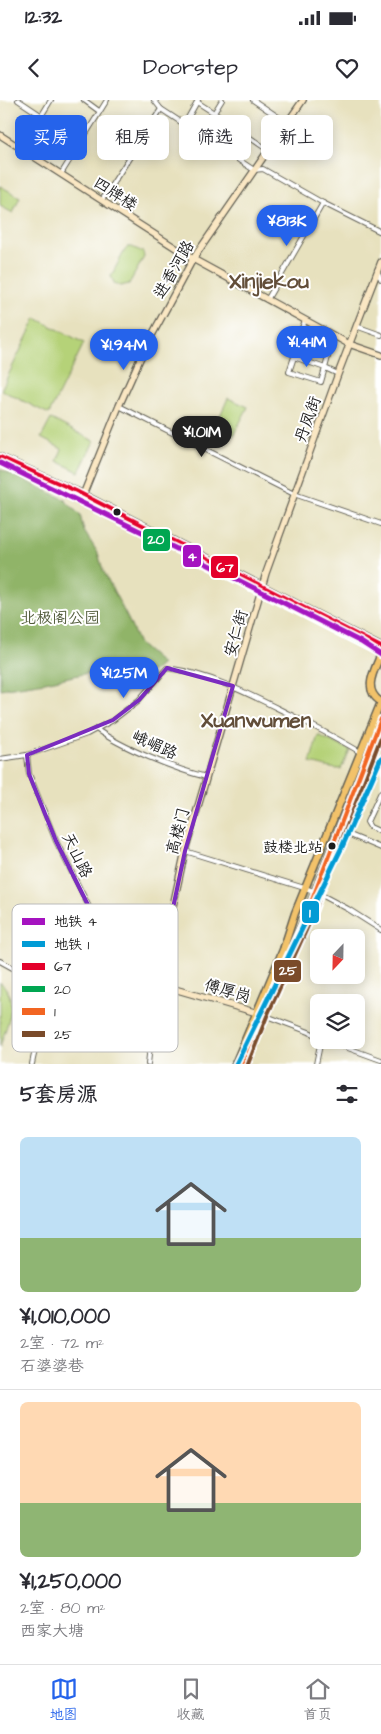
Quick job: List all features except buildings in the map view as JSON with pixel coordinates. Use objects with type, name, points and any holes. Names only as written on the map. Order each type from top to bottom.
[{"type":"main road","points":[[0,457],[83,495],[381,647]]},
{"type":"main road","points":[[241,1064],[295,913],[381,702],[373,696],[370,685],[381,654]]},
{"type":"main road","points":[[235,1064],[307,913],[381,720]]},
{"type":"main road","points":[[259,1013],[306,898],[284,947]]},
{"type":"street","points":[[18,100],[40,115]]},
{"type":"street","points":[[42,115],[52,100]]},
{"type":"street","points":[[84,100],[99,111]]},
{"type":"street","points":[[61,174],[107,100]]},
{"type":"street","points":[[154,100],[161,109],[179,122]]},
{"type":"street","points":[[214,113],[222,100]]},
{"type":"street","points":[[253,100],[275,115]]},
{"type":"street","name":"进香河路","points":[[293,115],[303,100]]},
{"type":"street","points":[[189,115],[197,101],[261,145]]},
{"type":"street","points":[[102,200],[161,109]]},
{"type":"street","name":"四牌楼","points":[[0,134],[15,144]]},
{"type":"street","name":"四牌楼","points":[[39,160],[193,258],[349,344],[381,355]]},
{"type":"street","points":[[238,160],[254,170],[262,168],[323,204],[381,232]]},
{"type":"street","name":"进香河路","points":[[83,495],[144,350],[193,258],[261,160]]},
{"type":"street","points":[[267,300],[323,204]]},
{"type":"street","name":"丹凤街","points":[[262,587],[294,494],[381,262]]},
{"type":"street","points":[[377,269],[381,279]]},
{"type":"street","points":[[299,343],[289,372],[321,382],[328,357],[296,341],[306,321]]},
{"type":"street","points":[[356,326],[381,335]]},
{"type":"street","points":[[294,357],[338,374]]},
{"type":"street","points":[[119,406],[294,494],[381,524]]},
{"type":"street","name":"安仁街","points":[[233,686],[262,587]]},
{"type":"street","points":[[0,759],[27,755],[87,734],[113,720],[139,700],[167,668],[192,671],[233,686],[360,752]]},
{"type":"street","name":"高楼门","points":[[174,904],[185,851],[233,686]]},
{"type":"street","name":"峨嵋路","points":[[96,728],[151,758],[206,777]]},
{"type":"street","name":"天山路","points":[[27,755],[29,774],[56,841],[88,904]]},
{"type":"street","points":[[381,792],[367,822],[370,827],[381,832]]},
{"type":"street","points":[[338,830],[381,848]]},
{"type":"street","points":[[185,851],[314,891],[348,909],[381,930]]},
{"type":"street","points":[[0,961],[12,968]]},
{"type":"street","name":"傅厚岗","points":[[178,990],[259,1013],[310,1033]]},
{"type":"street","points":[[316,1064],[318,1049]]},
{"type":"street","points":[[351,1049],[381,1060]]},
{"type":"highlighted area","points":[[167,668],[233,686],[185,851],[157,984],[97,968],[92,913],[56,841],[29,774],[27,755],[113,720],[139,700]]},
{"type":"green space","points":[[0,186],[20,197],[13,213],[0,206]]},
{"type":"green space","points":[[128,247],[143,252],[144,257],[129,284],[120,286],[114,283],[111,276]]},
{"type":"green space","points":[[36,318],[84,343],[49,414],[1,390]]},
{"type":"green space","points":[[228,398],[248,407],[233,436],[215,427]]},
{"type":"green space","points":[[51,419],[94,441],[79,472],[57,461],[62,449],[41,438]]},
{"type":"green space","name":"北极阁公园","points":[[0,469],[64,499],[80,515],[84,531],[98,553],[103,570],[139,644],[162,664],[154,671],[135,672],[115,677],[93,672],[0,689]]},
{"type":"green space","points":[[318,735],[350,750],[341,769],[310,763]]},
{"type":"green space","points":[[0,982],[10,997],[11,1005],[0,1047]]},
{"type":"tunnel","points":[[312,889],[333,835]]},
{"type":"tunnel","points":[[305,898],[311,883]]},
{"type":"metro line","name":"4","points":[[0,463],[181,551],[361,642],[381,655]]},
{"type":"metro line","name":"1","points":[[236,1064],[342,847],[381,758]]},
{"type":"transit line","name":"67","points":[[0,457],[76,491],[381,647]]},
{"type":"transit line","name":"20","points":[[0,464],[73,497],[378,653]]},
{"type":"transit line","name":"1","points":[[241,1064],[261,1014],[307,913],[381,719]]},
{"type":"transit line","name":"25","points":[[248,1064],[267,1016],[313,915],[381,737]]},
{"type":"place","name":"鼓楼北站","points":[[332,846]]},
{"type":"district","name":"Xinjiekou","points":[[269,281]]},
{"type":"district","name":"Xuanwumen","points":[[256,720]]}]
